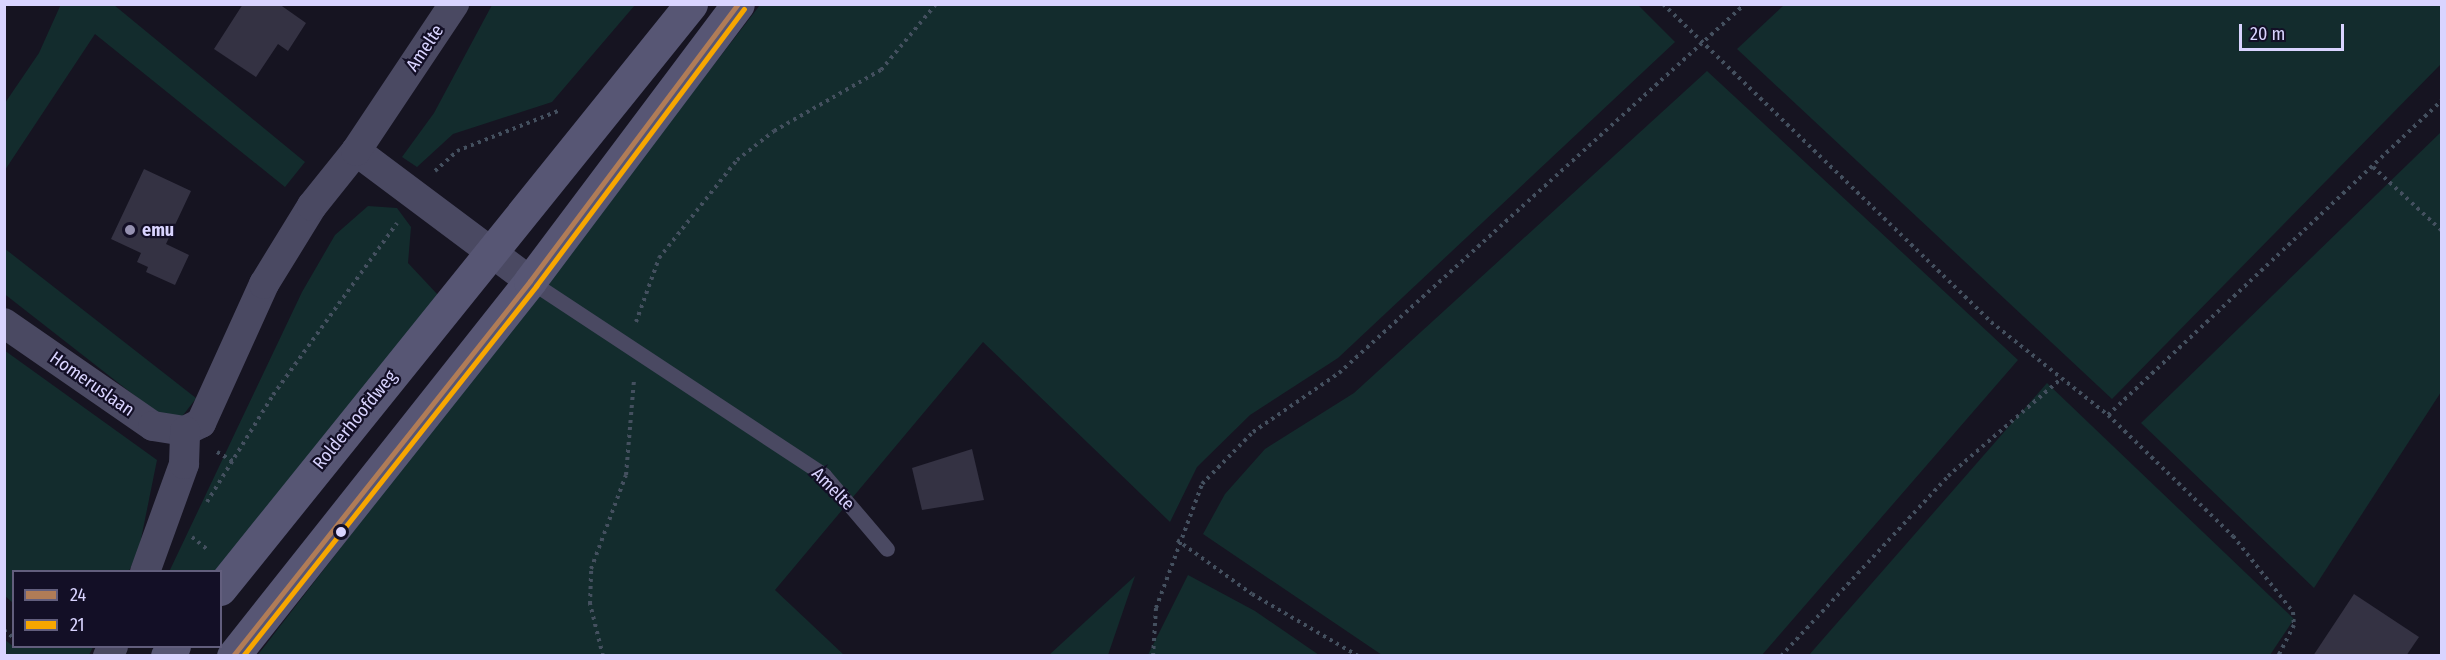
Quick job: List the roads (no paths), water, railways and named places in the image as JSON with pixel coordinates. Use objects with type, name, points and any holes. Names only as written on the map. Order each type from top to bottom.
[{"type":"main road","name":"Rolderhoofdweg","points":[[222,587],[691,4]]},
{"type":"main road","points":[[233,656],[530,281],[738,4]]},
{"type":"street","name":"Amelte","points":[[185,431],[201,423],[211,408],[264,284],[312,206],[356,150],[454,4]]},
{"type":"street","points":[[356,150],[530,281]]},
{"type":"street","name":"Homeruslaan","points":[[4,323],[153,426],[185,431]]},
{"type":"street","points":[[147,570],[184,464],[185,431]]},
{"type":"lane","name":"Amelte","points":[[530,281],[632,345],[824,475],[887,549]]},
{"type":"place","name":"emu","points":[[130,230]]}]
